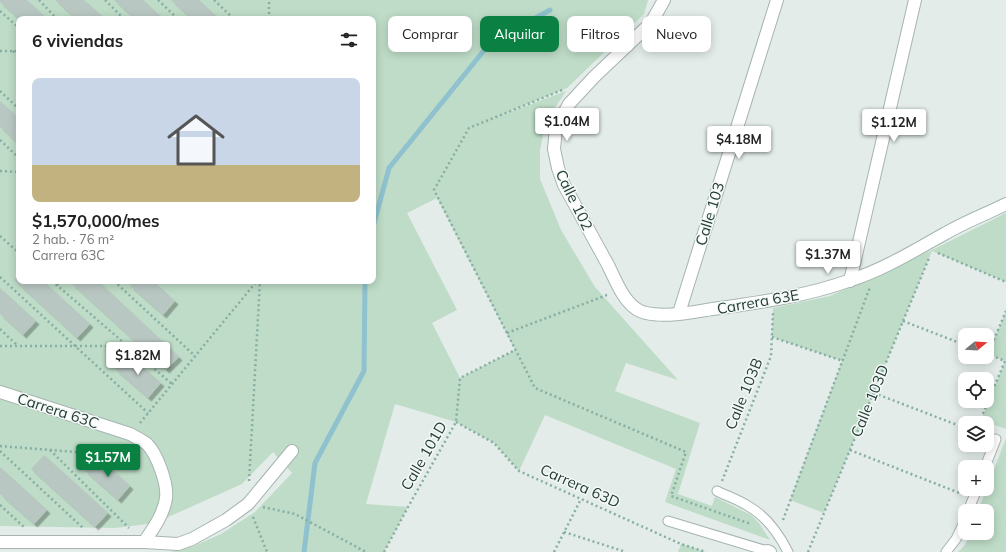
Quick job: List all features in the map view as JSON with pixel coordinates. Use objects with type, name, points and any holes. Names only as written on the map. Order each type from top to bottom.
[{"type":"street","name":"Calle 102","points":[[636,309],[621,290],[564,185],[558,168],[554,149],[556,128],[569,104],[594,77],[651,23],[664,0]]},
{"type":"street","name":"Calle 103","points":[[679,313],[776,0]]},
{"type":"street","points":[[850,281],[915,0]]},
{"type":"street","name":"Carrera 63E","points":[[636,309],[657,315],[679,313],[773,301],[814,292],[850,281],[927,248],[947,232],[1006,204]]},
{"type":"street","name":"Carrera 63C","points":[[0,392],[130,434],[147,444],[165,477],[166,498],[160,516],[144,542]]},
{"type":"street","points":[[0,542],[144,542],[178,544],[192,539],[226,520],[248,504],[292,451]]},
{"type":"lane","points":[[988,460],[996,439]]},
{"type":"lane","points":[[717,491],[749,506],[770,524],[778,534],[788,552]]},
{"type":"lane","points":[[971,504],[973,498]]},
{"type":"lane","points":[[668,521],[768,552]]},
{"type":"lane","points":[[946,552],[958,534]]},
{"type":"path","points":[[39,0],[54,16]]},
{"type":"path","points":[[105,0],[121,16]]},
{"type":"path","points":[[158,0],[175,16]]},
{"type":"path","points":[[214,0],[231,16]]},
{"type":"path","points":[[269,0],[269,16]]},
{"type":"path","points":[[0,11],[16,25]]},
{"type":"path","points":[[0,51],[16,51]]},
{"type":"path","points":[[12,51],[16,54]]},
{"type":"path","points":[[567,88],[469,128],[434,190],[535,388],[686,452],[671,496],[778,534],[877,270]]},
{"type":"path","points":[[0,91],[16,106]]},
{"type":"path","points":[[0,140],[16,155]]},
{"type":"path","points":[[0,171],[16,172]]},
{"type":"path","points":[[0,236],[16,250]]},
{"type":"path","points":[[927,248],[1006,282]]},
{"type":"path","name":"Calle 103D","points":[[808,552],[903,321],[927,248]]},
{"type":"path","points":[[0,277],[148,413]]},
{"type":"path","points":[[117,284],[195,356]]},
{"type":"path","points":[[130,434],[255,284]]},
{"type":"path","points":[[260,284],[248,504],[267,552]]},
{"type":"path","points":[[57,285],[172,384]]},
{"type":"path","points":[[507,333],[621,290]]},
{"type":"path","name":"Calle 103B","points":[[717,491],[771,356],[773,301]]},
{"type":"path","points":[[994,338],[1006,311]]},
{"type":"path","points":[[903,321],[958,342]]},
{"type":"path","points":[[0,329],[18,346]]},
{"type":"path","points":[[772,337],[843,361]]},
{"type":"path","points":[[0,346],[127,346]]},
{"type":"path","name":"Calle 101D","points":[[384,552],[456,422],[460,378],[515,350]]},
{"type":"path","points":[[982,416],[1005,361],[994,357]]},
{"type":"path","points":[[874,393],[958,425]]},
{"type":"path","name":"Carrera 63D","points":[[456,422],[494,443],[519,471],[682,544],[706,552]]},
{"type":"path","points":[[0,446],[156,458]]},
{"type":"path","points":[[49,450],[144,542]]},
{"type":"path","points":[[850,450],[973,498]]},
{"type":"path","points":[[0,451],[98,542]]},
{"type":"path","points":[[554,552],[581,499]]},
{"type":"path","points":[[248,504],[294,514],[366,552]]},
{"type":"path","points":[[0,505],[41,542]]},
{"type":"path","points":[[564,532],[626,552]]},
{"type":"green space","points":[[0,0],[648,0],[644,14],[634,24],[634,16],[567,16],[567,52],[604,52],[567,88],[494,118],[566,91],[546,121],[540,150],[540,179],[561,230],[595,287],[678,380],[626,363],[615,391],[700,423],[678,494],[712,506],[715,497],[751,515],[759,523],[770,540],[665,502],[676,469],[545,415],[519,471],[494,443],[456,422],[395,404],[366,504],[408,507],[384,552],[170,552],[194,546],[221,534],[255,512],[292,473],[273,452],[242,484],[155,523],[115,528],[0,526]],"holes":[[[437,198],[515,350],[460,378],[432,323],[457,310],[407,213]]]},
{"type":"green space","points":[[1006,213],[1006,282],[932,251],[824,513],[790,500],[842,361],[772,337],[773,308],[830,296],[932,250]]},
{"type":"green space","points":[[1006,311],[1006,429],[994,425],[994,416],[983,416],[986,408],[994,408],[994,388],[1005,361],[994,356],[994,340]]},
{"type":"green space","points":[[1006,438],[1006,552],[958,552],[965,545],[967,540],[994,540],[994,504],[981,504],[984,496],[994,496],[994,469]]},
{"type":"green space","points":[[682,544],[706,552],[678,552]]},
{"type":"building","points":[[0,0],[27,0],[44,16],[16,16],[0,2]]},
{"type":"building","points":[[55,0],[84,0],[102,16],[73,16]]},
{"type":"building","points":[[114,0],[143,0],[160,16],[132,16]]},
{"type":"building","points":[[171,0],[199,0],[216,16],[188,16]]},
{"type":"building","points":[[0,101],[16,116],[16,142],[0,127]]},
{"type":"building","points":[[18,284],[46,284],[90,324],[77,338]]},
{"type":"building","points":[[72,284],[101,284],[179,357],[166,370]]},
{"type":"building","points":[[132,284],[156,284],[175,301],[163,315],[130,286]]},
{"type":"building","points":[[0,288],[36,321],[23,335],[0,314]]},
{"type":"building","points":[[128,354],[161,383],[148,398],[115,369]]},
{"type":"building","points":[[44,455],[108,513],[95,527],[31,469]]},
{"type":"building","points":[[98,456],[130,486],[118,500],[85,471]]},
{"type":"building","points":[[0,467],[47,510],[34,524],[0,494]]},
{"type":"waterway","points":[[376,216],[389,168],[490,43],[550,10]]},
{"type":"waterway","points":[[304,552],[315,463],[364,371],[365,284]]}]
